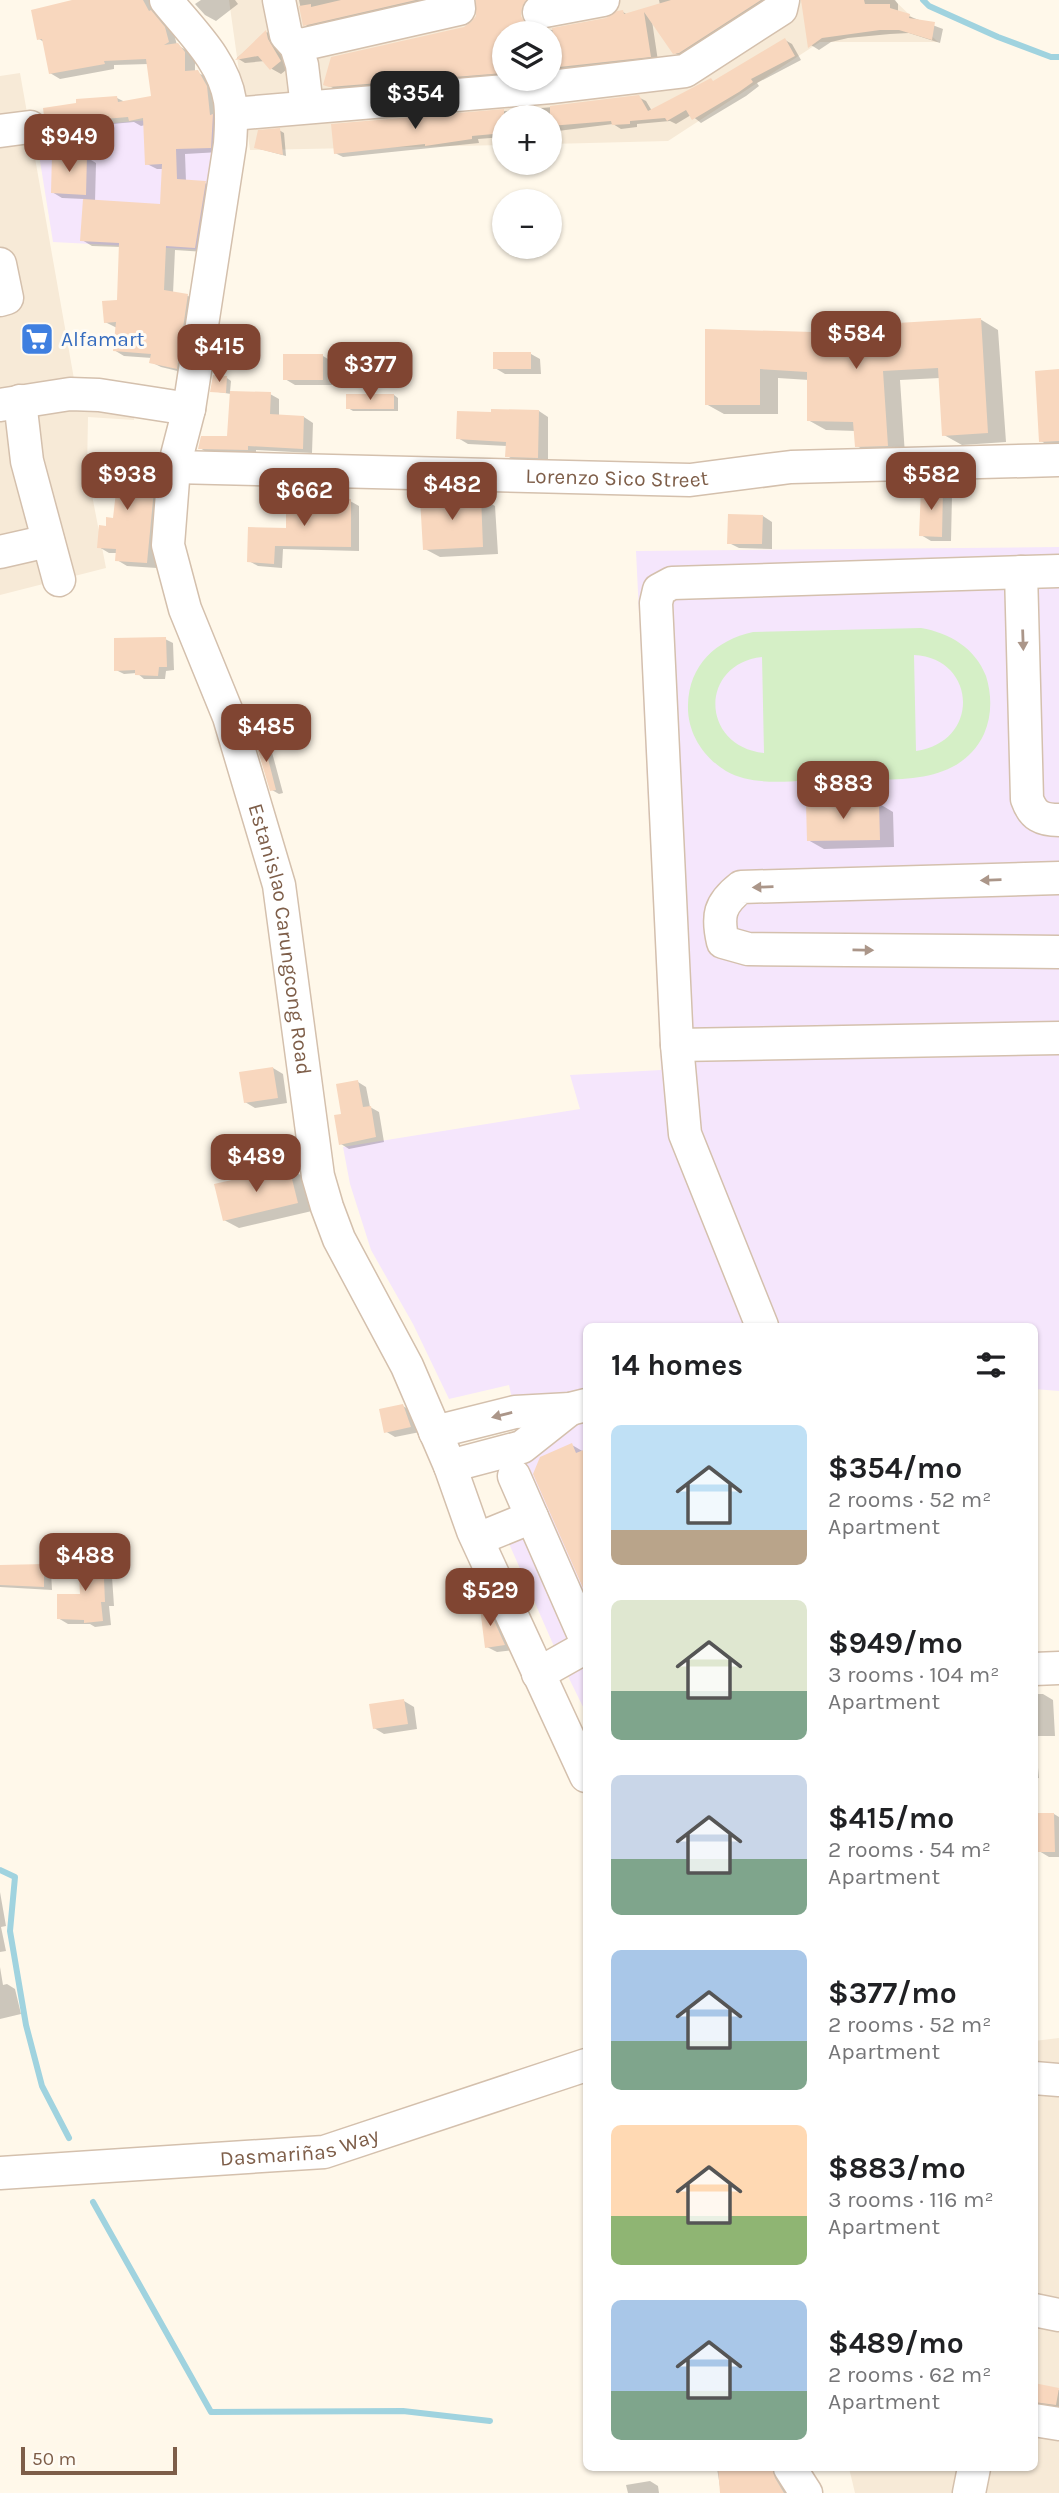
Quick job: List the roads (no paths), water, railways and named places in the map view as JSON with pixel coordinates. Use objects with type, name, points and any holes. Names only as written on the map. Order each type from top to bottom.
[{"type":"street","name":"Estanislao Carungcong Road","points":[[166,0],[209,52],[230,98],[232,114],[230,145],[189,410],[174,467],[168,545],[185,609],[229,717],[279,885],[318,1176],[327,1207],[351,1263],[407,1366],[478,1539],[583,1770]]},
{"type":"street","points":[[279,0],[286,35],[296,46],[302,65],[307,107]]},
{"type":"street","points":[[296,46],[459,9],[458,0]]},
{"type":"street","points":[[540,15],[603,0]]},
{"type":"street","points":[[562,81],[685,71],[781,9],[783,0]]},
{"type":"street","points":[[232,114],[492,88]]},
{"type":"street","points":[[0,264],[7,298],[0,300]]},
{"type":"street","points":[[59,580],[48,541],[13,464],[10,403],[70,394],[99,394],[189,410]]},
{"type":"street","name":"Lorenzo Sico Street","points":[[174,467],[690,480],[791,467],[1059,460]]},
{"type":"street","points":[[0,552],[48,541]]},
{"type":"street","points":[[761,1323],[685,1134],[677,1045],[656,603],[659,590],[672,583],[1059,571]]},
{"type":"street","points":[[1021,572],[1027,799],[1038,816],[1046,820],[1059,820]]},
{"type":"street","points":[[1059,878],[741,887],[725,900],[718,923],[723,942],[748,949],[1059,952]]},
{"type":"street","points":[[677,1045],[1059,1038]]},
{"type":"street","points":[[435,1432],[515,1412],[578,1407]]},
{"type":"street","points":[[450,1466],[522,1447],[578,1407]]},
{"type":"street","points":[[514,1476],[583,1633]]},
{"type":"street","points":[[478,1539],[532,1517]]},
{"type":"street","points":[[538,1674],[583,1649]]},
{"type":"street","points":[[1038,1669],[1059,1668]]},
{"type":"street","name":"Dasmariñas Way","points":[[0,2173],[324,2152],[583,2067]]},
{"type":"street","points":[[1038,2078],[1059,2080]]},
{"type":"street","points":[[1038,2311],[1059,2315]]},
{"type":"street","points":[[1038,2421],[1059,2424]]},
{"type":"street","points":[[969,2493],[973,2471]]},
{"type":"waterway","points":[[923,0],[929,6],[998,37],[1051,57],[1059,57]]},
{"type":"waterway","points":[[0,1870],[15,1877],[10,1931],[26,2025],[42,2086],[69,2138]]},
{"type":"waterway","points":[[93,2202],[211,2412],[403,2411],[490,2421]]},
{"type":"place","name":"Alfamart","points":[[37,339]]}]
